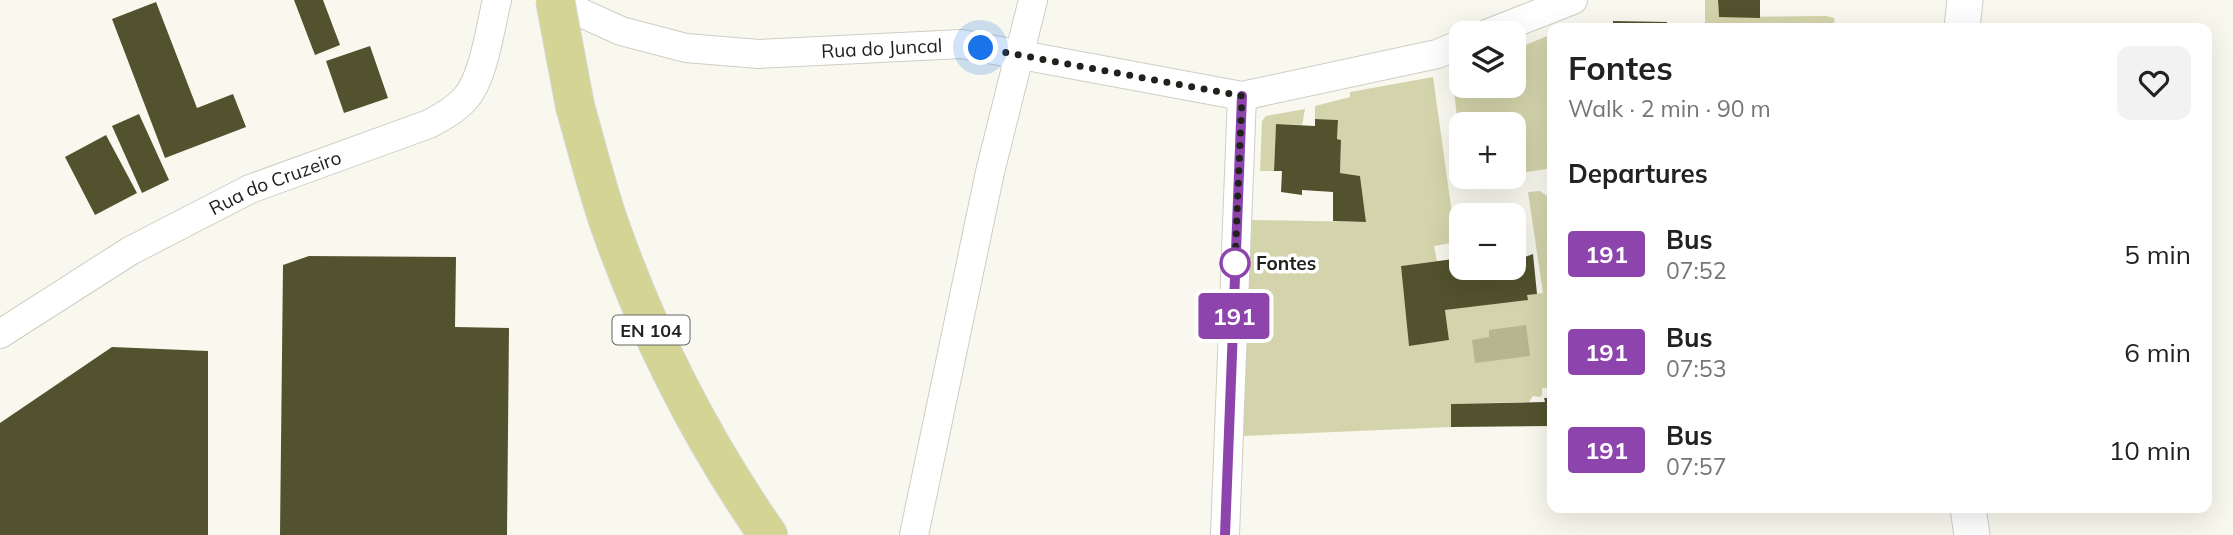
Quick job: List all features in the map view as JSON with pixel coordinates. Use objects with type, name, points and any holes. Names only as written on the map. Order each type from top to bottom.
[{"type":"main road","name":"EN 104","points":[[554,0],[575,106],[609,222],[650,326],[697,423],[768,535]]},
{"type":"street","name":"Rua do Cruzeiro","points":[[0,334],[130,251],[250,189],[448,115],[466,98],[477,76],[497,0]]},
{"type":"street","name":"Rua do Juncal","points":[[554,0],[621,31],[686,48],[759,54],[962,44],[1019,57],[1242,96],[1437,54],[1449,49]]},
{"type":"street","points":[[914,535],[990,172],[1033,0]]},
{"type":"street","points":[[1520,21],[1573,0]]},
{"type":"street","points":[[1963,23],[1965,0]]},
{"type":"street","points":[[1225,535],[1242,96]]},
{"type":"street","points":[[1969,513],[1972,535]]},
{"type":"shaded area","points":[[1705,0],[1718,0],[1719,17],[1826,16],[1834,18],[1834,23],[1705,23]]},
{"type":"shaded area","points":[[1547,36],[1547,169],[1526,172],[1526,112],[1456,112],[1455,98],[1526,98],[1526,45]]},
{"type":"shaded area","points":[[1433,77],[1451,203],[1449,243],[1434,246],[1437,261],[1401,266],[1409,345],[1449,340],[1445,310],[1527,300],[1527,295],[1543,293],[1528,192],[1540,191],[1547,196],[1547,388],[1542,388],[1542,395],[1533,396],[1529,402],[1451,404],[1451,427],[1243,436],[1251,220],[1366,222],[1360,176],[1340,173],[1341,140],[1337,139],[1338,120],[1315,119],[1315,106],[1350,97],[1350,92]]},
{"type":"shaded area","points":[[1305,109],[1302,125],[1276,124],[1274,171],[1260,171],[1262,121],[1266,116]]},
{"type":"shaded area","points":[[1526,325],[1530,356],[1475,363],[1472,340],[1489,337],[1489,330]]},
{"type":"building","points":[[294,0],[323,0],[340,45],[315,55]]},
{"type":"building","points":[[1718,0],[1760,0],[1760,18],[1719,17]]},
{"type":"building","points":[[156,2],[197,108],[233,94],[246,127],[165,158],[112,19]]},
{"type":"building","points":[[1613,21],[1667,22],[1667,23]]},
{"type":"building","points":[[370,46],[388,98],[344,113],[326,61]]},
{"type":"building","points":[[139,114],[169,180],[142,193],[112,126]]},
{"type":"building","points":[[1315,119],[1338,120],[1337,139],[1341,140],[1340,173],[1360,176],[1366,222],[1333,221],[1333,192],[1302,190],[1302,195],[1281,192],[1282,171],[1274,171],[1276,124],[1315,126]]},
{"type":"building","points":[[106,135],[137,193],[95,215],[65,157]]},
{"type":"building","points":[[1533,254],[1537,294],[1527,295],[1528,300],[1445,310],[1449,340],[1409,346],[1401,266],[1449,260],[1449,280],[1526,280],[1526,257]]},
{"type":"building","points":[[309,256],[456,257],[455,327],[509,328],[507,535],[280,535],[283,265]]},
{"type":"building","points":[[112,347],[208,351],[208,535],[0,535],[0,423]]},
{"type":"building","points":[[1544,398],[1547,398],[1547,426],[1451,427],[1451,404],[1545,402]]},
{"type":"bus line","name":"191","points":[[1225,535],[1242,96]]},
{"type":"place","name":"Fontes","points":[[1235,263]]},
{"type":"route","points":[[981,48],[1242,96],[1235,263]]}]
